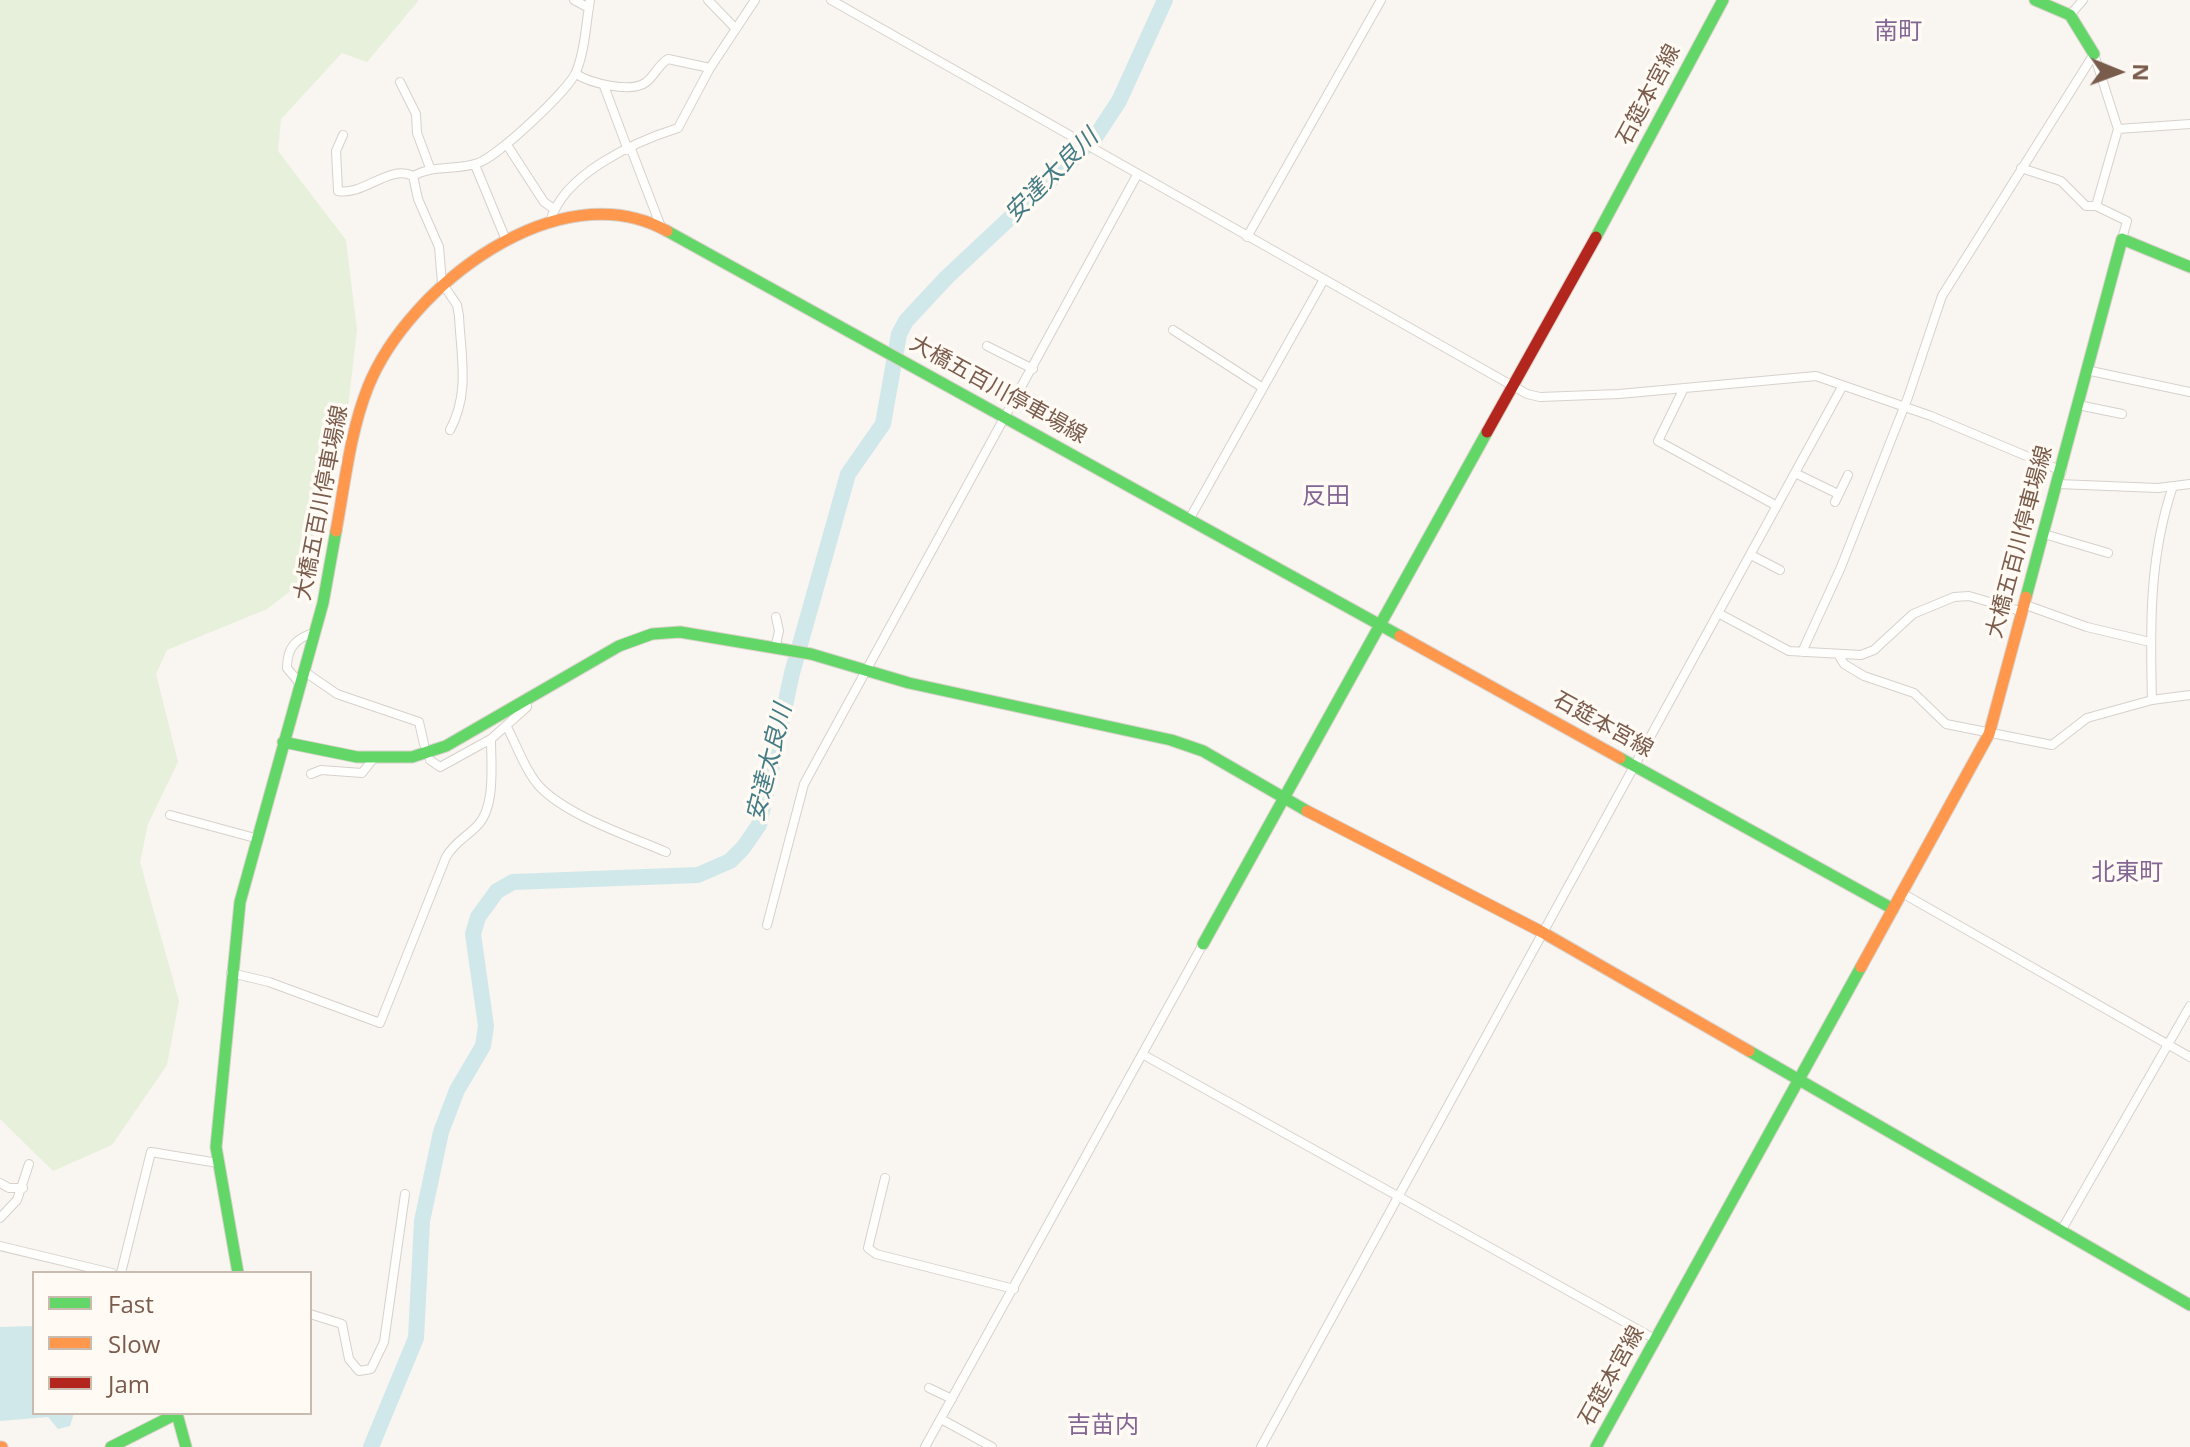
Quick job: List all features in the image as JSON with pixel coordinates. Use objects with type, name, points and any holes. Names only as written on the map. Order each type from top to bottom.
[{"type":"main road","name":"石筵本宮線","points":[[1596,1447],[1893,909],[1379,624],[1634,168],[1723,0]]},
{"type":"main road","points":[[2035,0],[2070,15],[2094,54]]},
{"type":"main road","name":"大橋五百川停車場線","points":[[238,1271],[218,1163],[217,1113],[240,902],[255,838],[316,632],[334,555],[353,436],[368,387],[381,361],[442,283],[506,240],[550,222],[606,213],[661,227],[1379,624]]},
{"type":"main road","points":[[2122,239],[2190,267]]},
{"type":"main road","name":"大橋五百川停車場線","points":[[1893,909],[1989,734],[2122,239]]},
{"type":"main road","points":[[1203,944],[1236,878],[1379,624]]},
{"type":"main road","points":[[283,742],[374,758],[412,757],[446,746],[619,646],[652,634],[700,633],[811,654],[867,672],[1171,740],[1203,751],[1283,799],[1542,932],[2190,1305]]},
{"type":"main road","points":[[111,1447],[158,1426],[174,1415]]},
{"type":"main road","points":[[178,1415],[186,1447]]},
{"type":"street","points":[[343,135],[336,151],[338,191],[354,192],[400,173],[413,176],[430,168],[475,165],[493,157],[576,74],[589,4],[574,0]]},
{"type":"street","points":[[708,0],[736,29]]},
{"type":"street","points":[[550,222],[554,209],[582,178],[651,136],[678,128],[685,121],[710,68],[755,0]]},
{"type":"street","points":[[831,0],[1510,387],[1540,397],[1816,376],[2062,471]]},
{"type":"street","points":[[1247,237],[1381,0]]},
{"type":"street","points":[[2070,15],[2083,0]]},
{"type":"street","points":[[2094,54],[2118,129],[2096,206]]},
{"type":"street","points":[[1802,652],[1823,612],[1901,407],[1908,397],[1942,296],[2094,54]]},
{"type":"street","points":[[576,74],[604,86],[645,83],[668,59],[710,68]]},
{"type":"street","points":[[400,82],[416,114],[417,133],[430,168]]},
{"type":"street","points":[[604,86],[661,227]]},
{"type":"street","points":[[2118,129],[2190,124]]},
{"type":"street","points":[[507,145],[544,202],[554,209]]},
{"type":"street","points":[[475,165],[506,240]]},
{"type":"street","points":[[2021,168],[2061,181],[2086,206],[2096,206],[2127,221],[2122,239]]},
{"type":"street","points":[[767,925],[804,784],[1137,175]]},
{"type":"street","points":[[413,176],[418,199],[439,247],[442,283],[457,305],[464,382],[460,411],[450,430]]},
{"type":"street","points":[[1190,518],[1323,281]]},
{"type":"street","points":[[1173,330],[1263,388]]},
{"type":"street","points":[[987,346],[1033,369]]},
{"type":"street","points":[[2086,370],[2190,392]]},
{"type":"street","points":[[1261,1447],[1842,387]]},
{"type":"street","points":[[1684,388],[1658,441],[1777,506]]},
{"type":"street","points":[[2078,405],[2122,414]]},
{"type":"street","points":[[1795,473],[1836,498],[1848,475]]},
{"type":"street","points":[[2058,484],[2190,484]]},
{"type":"street","points":[[2152,700],[2152,584],[2160,525],[2173,486]]},
{"type":"street","points":[[2044,534],[2108,553]]},
{"type":"street","points":[[1751,555],[1780,570]]},
{"type":"street","points":[[1718,613],[1781,648],[1861,655],[1874,650],[1913,614],[1954,597],[1969,596],[2150,642]]},
{"type":"street","points":[[776,617],[778,649]]},
{"type":"street","points":[[301,685],[287,668],[289,650],[297,639],[316,632]]},
{"type":"street","points":[[1838,654],[1844,664],[1864,676],[1914,693],[1946,724],[2052,745],[2058,743],[2078,722],[2152,700],[2190,695]]},
{"type":"street","points":[[305,672],[337,694],[419,722],[424,744]]},
{"type":"street","points":[[430,760],[440,767],[491,739],[527,707],[526,699]]},
{"type":"street","points":[[507,727],[538,785],[551,796],[604,825],[666,852]]},
{"type":"street","points":[[231,973],[269,982],[380,1023],[446,857],[458,838],[476,827],[483,818],[489,795],[491,739]]},
{"type":"street","points":[[311,774],[321,770],[362,773],[374,758]]},
{"type":"street","points":[[170,815],[255,838]]},
{"type":"street","points":[[1902,893],[2190,1057]]},
{"type":"street","points":[[925,1447],[1203,944]]},
{"type":"street","points":[[2061,1231],[2190,1006]]},
{"type":"street","points":[[1142,1054],[1655,1339]]},
{"type":"street","points":[[121,1271],[151,1152],[218,1163]]},
{"type":"street","points":[[0,1218],[23,1188],[29,1164]]},
{"type":"street","points":[[885,1178],[868,1248],[876,1254],[1014,1289]]},
{"type":"street","points":[[0,1183],[9,1188],[23,1188]]},
{"type":"street","points":[[312,1315],[342,1324],[349,1359],[359,1371],[371,1369],[384,1342],[405,1194]]},
{"type":"street","points":[[0,1246],[104,1271]]},
{"type":"street","points":[[929,1388],[952,1399]]},
{"type":"street","points":[[941,1419],[992,1447]]},
{"type":"green space","points":[[0,0],[419,0],[367,62],[342,53],[281,119],[278,151],[346,240],[357,330],[347,416],[300,584],[267,609],[167,650],[156,674],[178,762],[148,824],[140,862],[179,1001],[167,1065],[112,1145],[53,1171],[0,1119]]},
{"type":"water","points":[[32,1326],[32,1415],[73,1415],[70,1426],[58,1429],[48,1417],[0,1421],[0,1327]]},
{"type":"waterway","name":"安達太良川","points":[[371,1447],[416,1338],[422,1221],[441,1132],[457,1090],[483,1046],[486,1026],[473,934],[478,917],[497,891],[513,882],[698,875],[730,861],[743,848],[759,825],[792,673],[848,474],[883,424],[899,334],[906,321],[946,278],[1094,139],[1119,101],[1165,0]]},
{"type":"traffic: fast","points":[[1596,237],[1723,0]]},
{"type":"traffic: fast","points":[[2035,0],[2070,15],[2094,54]]},
{"type":"traffic: fast","points":[[667,231],[1400,636]]},
{"type":"traffic: fast","points":[[2026,597],[2122,239],[2190,267]]},
{"type":"traffic: fast","points":[[1203,944],[1487,432]]},
{"type":"traffic: fast","points":[[238,1271],[216,1147],[240,902],[323,603],[336,531]]},
{"type":"traffic: fast","points":[[283,742],[357,757],[412,757],[446,746],[619,646],[652,634],[680,632],[811,654],[909,683],[1171,740],[1203,751],[1307,811]]},
{"type":"traffic: fast","points":[[1620,758],[1893,909]]},
{"type":"traffic: fast","points":[[1596,1447],[1861,967]]},
{"type":"traffic: fast","points":[[1749,1051],[2190,1305]]},
{"type":"traffic: fast","points":[[111,1447],[174,1415]]},
{"type":"traffic: fast","points":[[177,1415],[186,1447]]},
{"type":"traffic: slow","points":[[336,531],[352,440],[368,387],[388,349],[416,312],[452,278],[492,249],[535,227],[580,216],[625,216],[667,231]]},
{"type":"traffic: slow","points":[[1861,967],[1989,734],[2026,597]]},
{"type":"traffic: slow","points":[[1400,636],[1620,758]]},
{"type":"traffic: slow","points":[[1307,811],[1542,932],[1749,1051]]},
{"type":"traffic: jam","points":[[1487,432],[1596,237]]},
{"type":"district","name":"南町","points":[[1898,32]]},
{"type":"district","name":"反田","points":[[1326,497]]},
{"type":"district","name":"北東町","points":[[2127,873]]},
{"type":"district","name":"吉苗内","points":[[1103,1426]]}]
